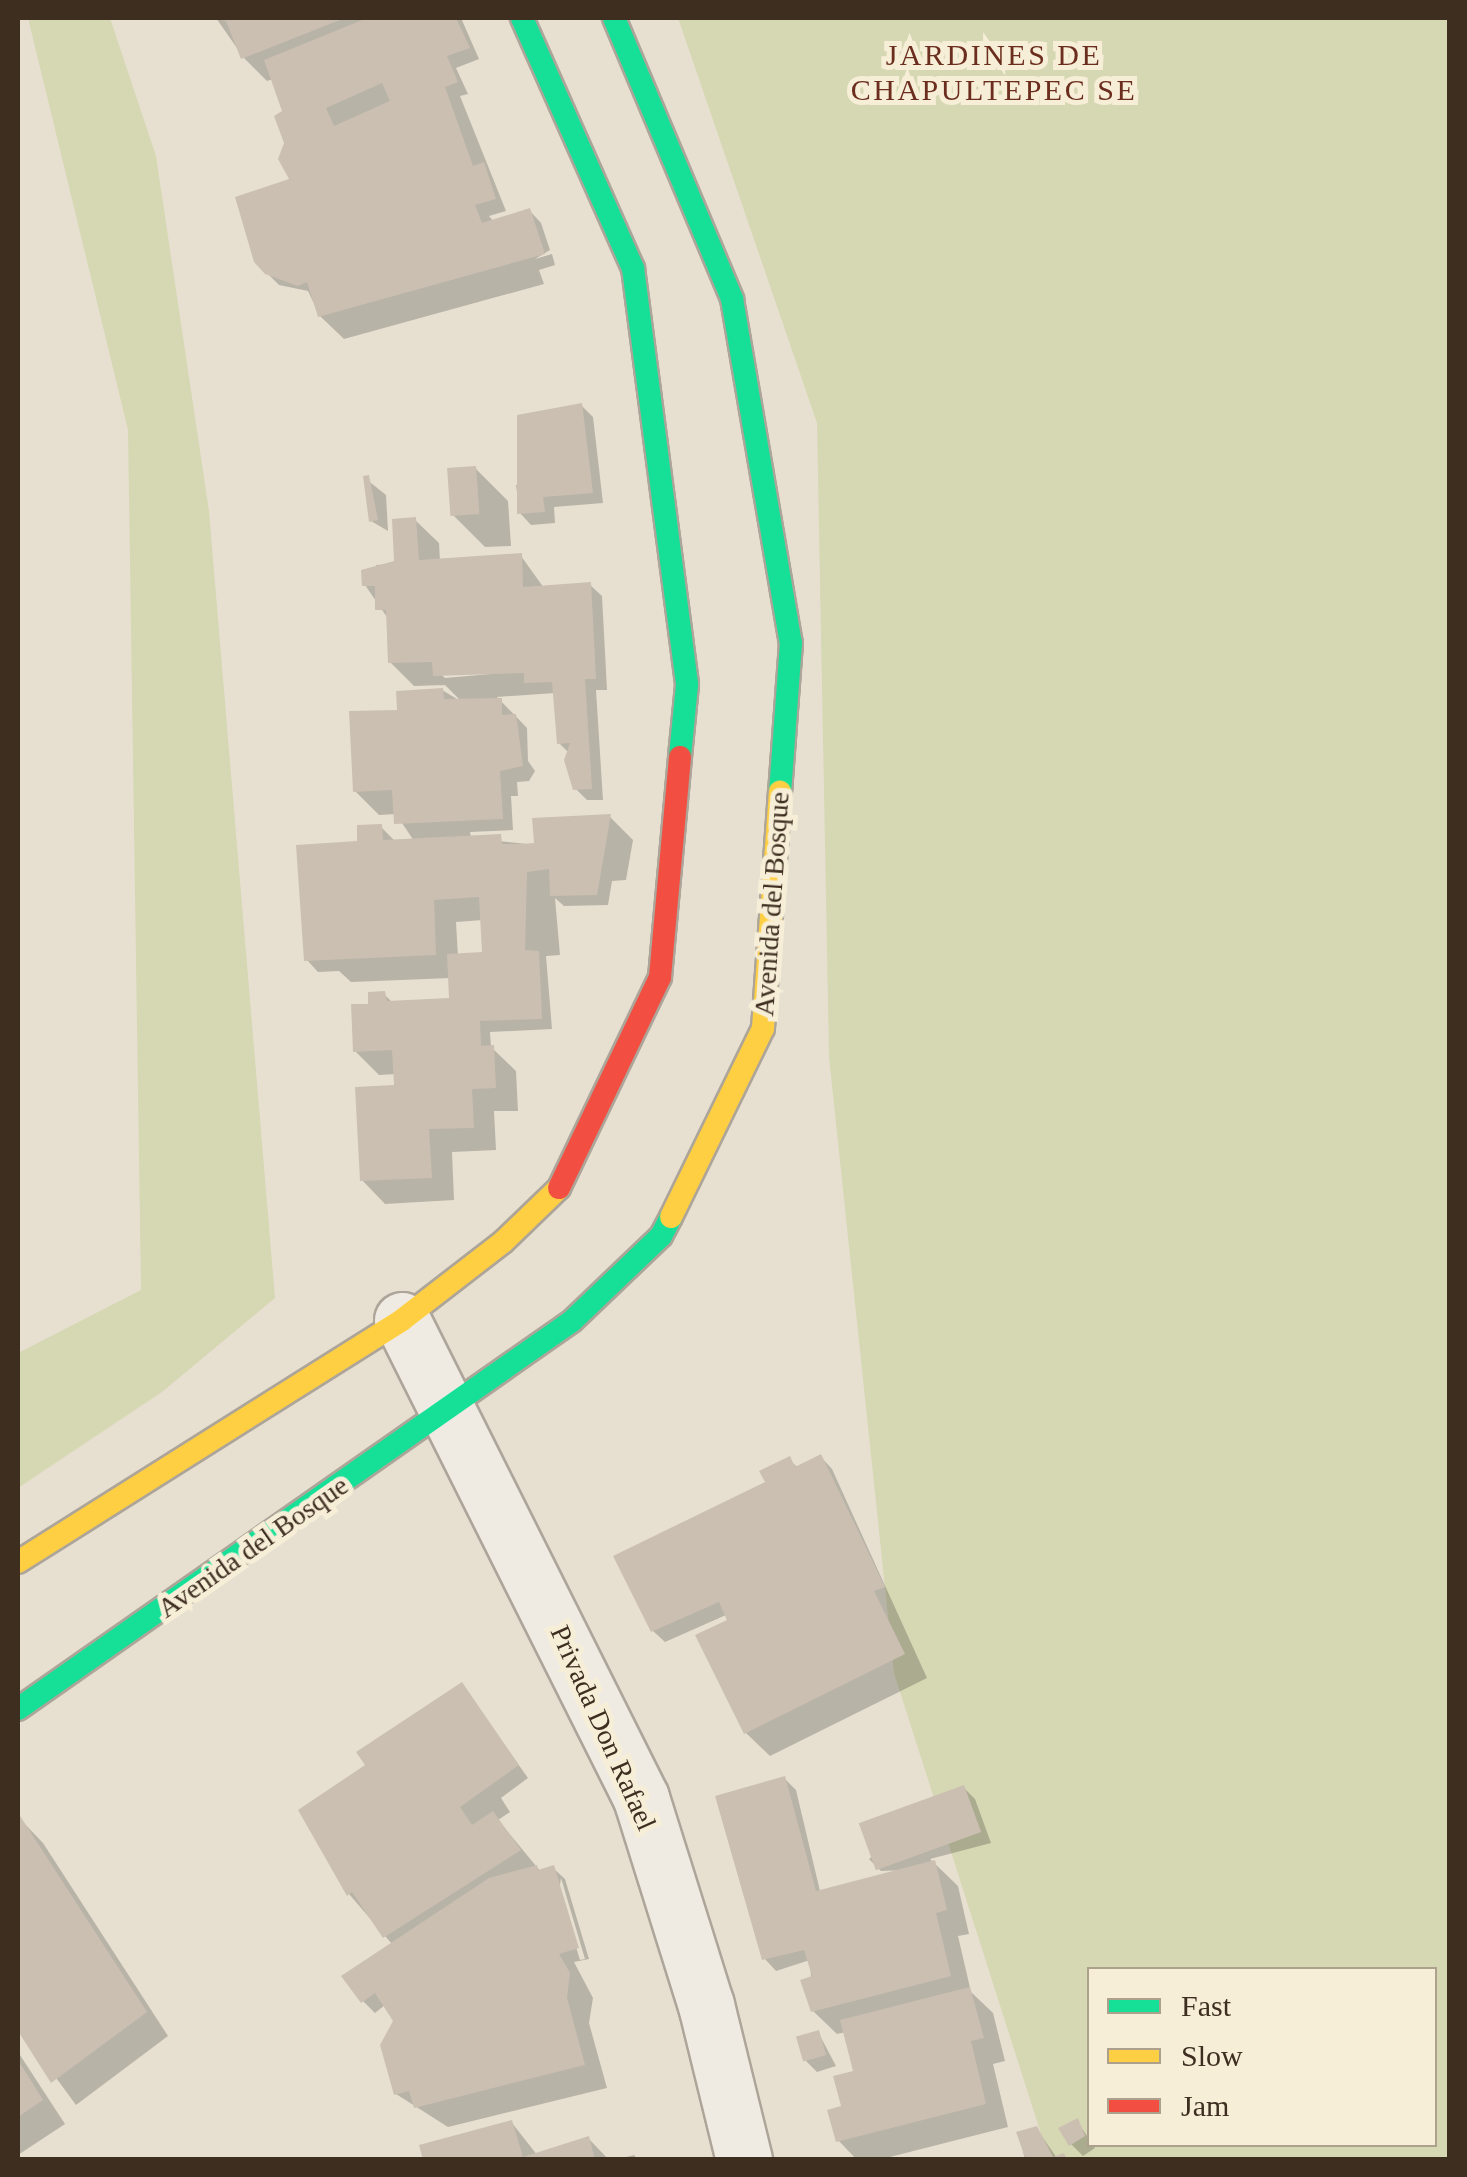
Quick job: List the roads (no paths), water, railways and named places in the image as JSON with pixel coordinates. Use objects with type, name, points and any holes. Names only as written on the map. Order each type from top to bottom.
[{"type":"street","points":[[18,1562],[402,1320],[502,1242],[565,1182],[660,978],[687,685],[632,268],[522,18]]},
{"type":"street","name":"Avenida del Bosque","points":[[18,1709],[447,1414],[572,1321],[661,1236],[764,1028],[791,643],[732,299],[614,18]]},
{"type":"street","name":"Privada Don Rafael","points":[[402,1320],[641,1798],[706,2005],[744,2160]]},
{"type":"district","name":"JARDINES DE CHAPULTEPEC SE","points":[[994,72]]}]
